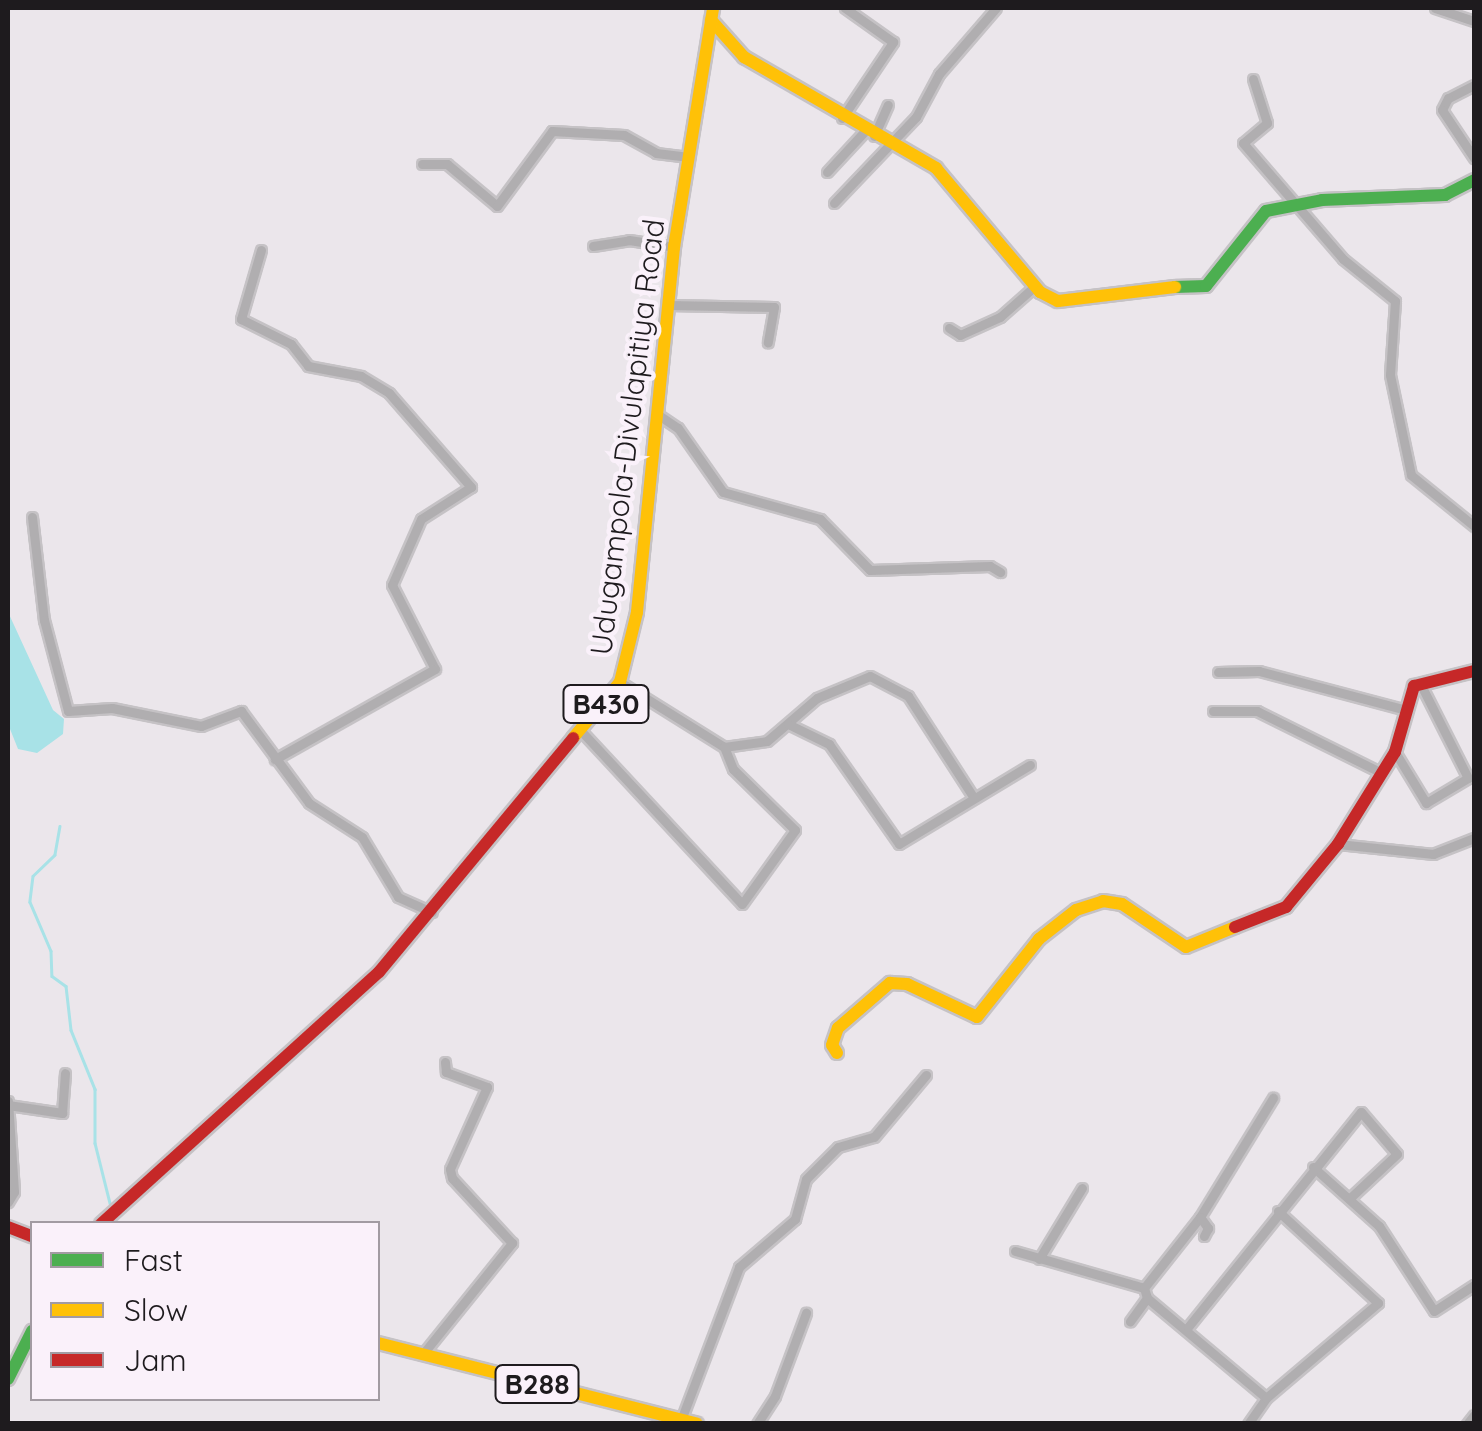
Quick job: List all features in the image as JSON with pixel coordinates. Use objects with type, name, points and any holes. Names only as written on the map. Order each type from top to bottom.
[{"type":"main road","points":[[712,14],[744,56],[842,118],[936,168],[1035,286],[1058,302],[1123,288],[1206,286],[1250,223],[1298,203],[1445,194],[1474,180]]},
{"type":"main road","name":"Udugampola-Divulapitiya Road","points":[[114,1218],[379,972],[583,733],[620,682],[636,612],[674,247],[712,14]]},
{"type":"main road","points":[[837,1052],[832,1045],[838,1028],[890,983],[977,1018],[1039,940],[1076,910],[1103,901],[1122,904],[1186,947],[1286,907],[1338,844],[1382,773],[1406,723],[1403,708],[1420,684],[1474,671]]},
{"type":"main road","points":[[8,1379],[30,1336]]},
{"type":"main road","name":"B288","points":[[380,1344],[697,1424]]},
{"type":"street","points":[[842,118],[893,42],[845,8]]},
{"type":"street","points":[[834,203],[890,146],[996,8]]},
{"type":"street","points":[[1435,8],[1474,21]]},
{"type":"street","points":[[1253,79],[1266,123],[1243,143],[1343,259],[1394,301],[1390,376],[1411,475],[1474,526]]},
{"type":"street","points":[[1474,85],[1448,98],[1442,110],[1474,158]]},
{"type":"street","points":[[826,172],[869,133],[888,104]]},
{"type":"street","points":[[422,164],[447,164],[496,206],[552,131],[624,135],[656,153],[687,158]]},
{"type":"street","points":[[593,246],[629,240],[674,247]]},
{"type":"street","points":[[261,250],[242,319],[291,344],[308,366],[360,376],[389,393],[471,487],[421,519],[392,584],[435,669],[275,760]]},
{"type":"street","points":[[948,328],[960,336],[1000,317],[1035,286]]},
{"type":"street","points":[[668,305],[774,306],[768,342]]},
{"type":"street","points":[[655,413],[678,428],[723,492],[820,519],[870,570],[990,566],[1000,572]]},
{"type":"street","points":[[32,518],[44,620],[68,711],[112,708],[201,726],[240,711],[275,760],[325,818],[362,836],[398,897],[432,912]]},
{"type":"street","points":[[1218,672],[1259,671],[1403,708]]},
{"type":"street","points":[[724,747],[767,741],[817,698],[870,676],[908,696],[974,798]]},
{"type":"street","points":[[583,733],[742,904],[794,830],[732,770],[724,747],[620,682]]},
{"type":"street","points":[[1394,752],[1421,801],[1468,778],[1420,684]]},
{"type":"street","points":[[1213,711],[1258,711],[1382,773]]},
{"type":"street","points":[[788,724],[829,744],[898,844],[1030,765]]},
{"type":"street","points":[[1338,844],[1433,854],[1474,838]]},
{"type":"street","points":[[422,1355],[512,1243],[452,1178],[450,1168],[487,1086],[446,1072],[444,1062]]},
{"type":"street","points":[[8,1202],[14,1192],[8,1103],[62,1113],[64,1073]]},
{"type":"street","points":[[681,1420],[739,1267],[795,1219],[806,1179],[838,1147],[874,1136],[926,1076]]},
{"type":"street","points":[[1130,1322],[1273,1098]]},
{"type":"street","points":[[1188,1327],[1278,1210],[1361,1112],[1397,1154],[1350,1198]]},
{"type":"street","points":[[1314,1167],[1379,1226],[1434,1312],[1474,1285]]},
{"type":"street","points":[[1038,1260],[1082,1188]]},
{"type":"street","points":[[1248,1424],[1266,1398],[1378,1303],[1278,1210]]},
{"type":"street","points":[[1200,1217],[1208,1228],[1204,1236]]},
{"type":"street","points":[[1015,1251],[1146,1293],[1266,1398]]},
{"type":"street","points":[[757,1424],[775,1396],[806,1313]]},
{"type":"water","points":[[8,612],[53,710],[64,719],[63,734],[37,753],[18,749],[8,724]]},
{"type":"waterway","points":[[60,826],[55,855],[33,876],[30,902],[51,951],[52,976],[66,986],[71,1030],[95,1089],[95,1143],[110,1203]]},
{"type":"traffic: fast","points":[[1175,287],[1206,286],[1266,211],[1322,200],[1445,195],[1474,180]]},
{"type":"traffic: fast","points":[[8,1379],[30,1335]]},
{"type":"traffic: slow","points":[[573,738],[620,682],[637,612],[674,247],[713,8]]},
{"type":"traffic: slow","points":[[711,20],[744,57],[936,168],[1040,292],[1058,301],[1175,287]]},
{"type":"traffic: slow","points":[[837,1053],[832,1045],[838,1028],[890,983],[907,984],[977,1017],[1039,939],[1076,910],[1103,901],[1122,904],[1186,947],[1235,927]]},
{"type":"traffic: slow","points":[[380,1344],[697,1424]]},
{"type":"traffic: jam","points":[[1235,927],[1286,907],[1338,844],[1395,752],[1414,686],[1474,671]]},
{"type":"traffic: jam","points":[[104,1221],[379,972],[573,738]]},
{"type":"traffic: jam","points":[[8,1227],[30,1235]]}]
